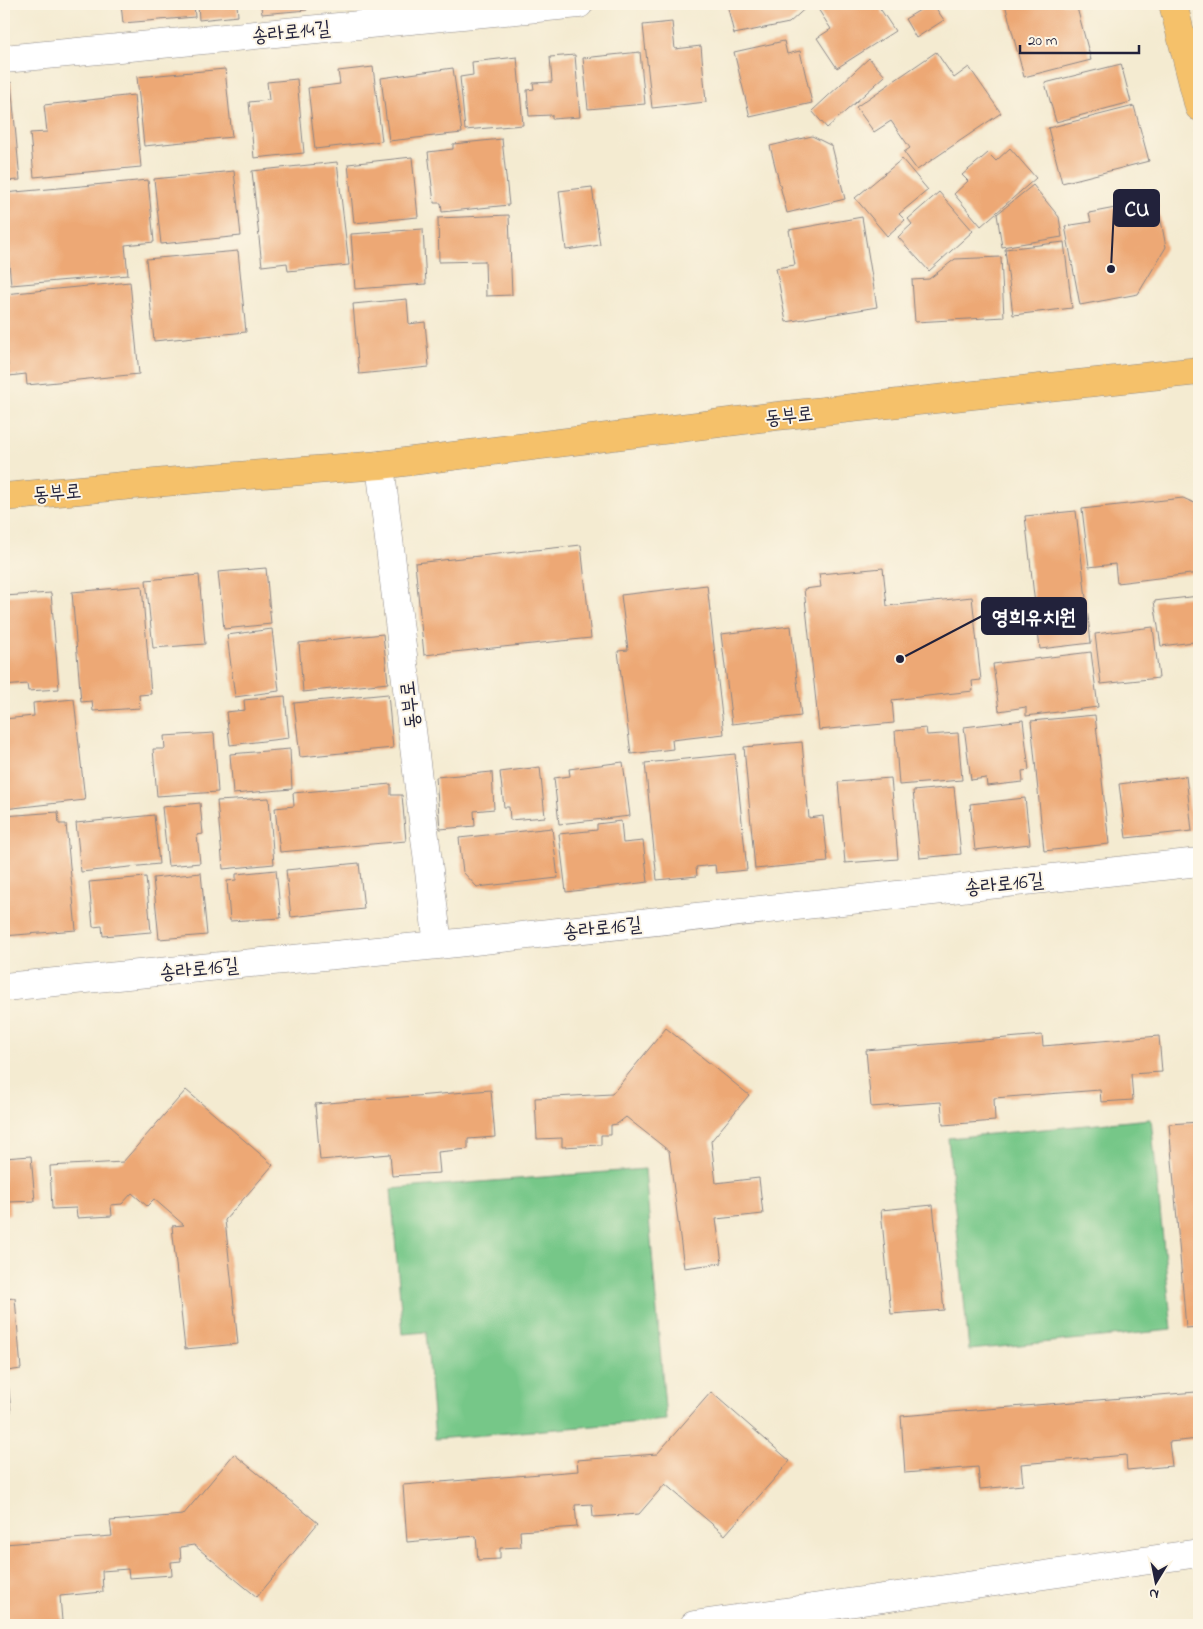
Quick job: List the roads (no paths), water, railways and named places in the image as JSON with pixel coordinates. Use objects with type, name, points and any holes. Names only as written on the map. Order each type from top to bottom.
[{"type":"main road","points":[[1173,4],[1199,107]]},
{"type":"main road","name":"동부로","points":[[4,497],[380,465],[767,418],[1199,371]]},
{"type":"street","name":"송라로14길","points":[[4,59],[579,4]]},
{"type":"street","name":"동부로","points":[[380,465],[438,945]]},
{"type":"street","name":"송라로16길","points":[[4,987],[438,945],[1199,862]]},
{"type":"street","points":[[694,1625],[1199,1553]]},
{"type":"place","name":"CU","points":[[1111,269]]},
{"type":"place","name":"영희유치원","points":[[900,659]]}]
